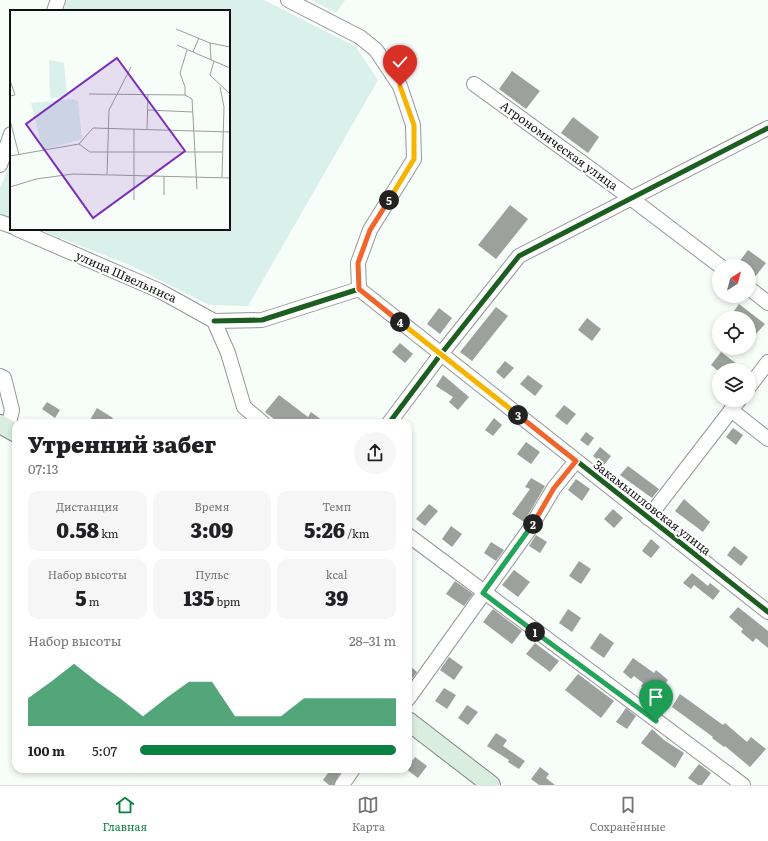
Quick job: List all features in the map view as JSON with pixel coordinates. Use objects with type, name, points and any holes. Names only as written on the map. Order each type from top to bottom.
[{"type":"main road","points":[[412,724],[491,785]]},
{"type":"street","points":[[54,10],[58,0]]},
{"type":"street","points":[[259,419],[244,407],[228,354],[214,321],[262,320],[359,289],[358,263],[370,230],[414,159],[414,125],[400,86],[376,50],[360,37],[288,0]]},
{"type":"street","name":"Агрономическая улица","points":[[474,84],[632,199],[712,260]]},
{"type":"street","points":[[392,419],[441,354],[519,256],[765,132]]},
{"type":"street","points":[[0,165],[10,137]]},
{"type":"street","points":[[0,222],[10,226]]},
{"type":"street","name":"улица Швельниса","points":[[19,230],[160,291],[214,321]]},
{"type":"street","name":"Закамышловская улица","points":[[359,289],[768,612]]},
{"type":"street","points":[[756,294],[768,303]]},
{"type":"street","points":[[756,378],[768,362]]},
{"type":"street","points":[[0,376],[4,378],[12,410],[8,428]]},
{"type":"street","points":[[648,518],[733,407]]},
{"type":"street","points":[[737,407],[768,440]]},
{"type":"street","points":[[412,693],[529,530],[554,488],[576,461]]},
{"type":"street","points":[[412,538],[483,593],[743,785]]},
{"type":"street","points":[[342,785],[351,773]]},
{"type":"shaded area","points":[[67,0],[264,0],[356,47],[378,80],[248,306],[209,305],[132,266],[41,230],[230,230],[230,10],[63,10]]},
{"type":"shaded area","points":[[312,0],[345,0],[336,13]]},
{"type":"shaded area","points":[[10,164],[10,218],[0,214],[0,188]]},
{"type":"building","points":[[512,71],[540,91],[526,109],[499,89]]},
{"type":"building","points":[[573,117],[599,137],[588,153],[561,133]]},
{"type":"building","points":[[510,205],[528,219],[496,259],[478,245]]},
{"type":"building","points":[[748,250],[766,263],[756,276],[756,259],[741,259]]},
{"type":"building","points":[[739,304],[748,311],[734,311]]},
{"type":"building","points":[[496,307],[508,316],[472,361],[460,352]]},
{"type":"building","points":[[439,308],[452,318],[440,334],[427,324]]},
{"type":"building","points":[[756,317],[765,324],[756,334]]},
{"type":"building","points":[[587,318],[601,329],[592,341],[578,330]]},
{"type":"building","points":[[400,343],[413,354],[405,363],[392,352]]},
{"type":"building","points":[[719,355],[725,355],[736,363],[713,363]]},
{"type":"building","points":[[505,361],[514,368],[504,379],[496,372]]},
{"type":"building","points":[[443,375],[469,397],[458,410],[449,402],[453,397],[436,386]]},
{"type":"building","points":[[528,375],[543,386],[535,396],[520,384]]},
{"type":"building","points":[[279,395],[308,417],[311,412],[321,419],[274,419],[265,412]]},
{"type":"building","points":[[47,402],[60,410],[55,418],[42,409]]},
{"type":"building","points":[[564,405],[576,414],[567,425],[555,416]]},
{"type":"building","points":[[97,408],[113,418],[112,419],[90,419]]},
{"type":"building","points":[[494,418],[502,425],[493,436],[485,430]]},
{"type":"building","points":[[733,428],[743,435],[736,445],[726,437]]},
{"type":"building","points":[[586,432],[594,438],[588,446],[580,440]]},
{"type":"building","points":[[526,442],[540,452],[531,464],[517,454]]},
{"type":"building","points":[[600,447],[611,456],[604,465],[593,456]]},
{"type":"building","points":[[628,466],[659,489],[652,498],[620,475]]},
{"type":"building","points":[[531,478],[545,486],[524,522],[512,514],[530,489],[525,487]]},
{"type":"building","points":[[576,479],[590,489],[582,501],[568,490]]},
{"type":"building","points":[[684,499],[710,522],[703,532],[675,511]]},
{"type":"building","points":[[429,504],[438,511],[425,526],[416,519]]},
{"type":"building","points":[[613,509],[623,518],[614,528],[604,519]]},
{"type":"building","points":[[451,526],[462,534],[452,547],[442,539]]},
{"type":"building","points":[[536,535],[547,542],[540,553],[529,546]]},
{"type":"building","points":[[651,539],[660,547],[651,558],[642,551]]},
{"type":"building","points":[[491,542],[504,550],[496,561],[484,553]]},
{"type":"building","points":[[734,546],[748,557],[741,566],[727,555]]},
{"type":"building","points":[[579,561],[591,569],[581,584],[569,576]]},
{"type":"building","points":[[514,570],[530,582],[518,597],[502,585]]},
{"type":"building","points":[[692,573],[708,586],[710,583],[720,591],[713,600],[694,585],[691,589],[683,583]]},
{"type":"building","points":[[455,581],[473,594],[464,606],[446,594]]},
{"type":"building","points":[[738,607],[768,631],[768,648],[756,638],[753,642],[741,632],[743,629],[729,617]]},
{"type":"building","points":[[493,609],[522,631],[512,644],[483,622]]},
{"type":"building","points":[[568,609],[581,618],[572,632],[559,623]]},
{"type":"building","points":[[600,633],[614,643],[604,658],[590,648]]},
{"type":"building","points":[[535,643],[559,661],[550,672],[526,654]]},
{"type":"building","points":[[449,657],[463,667],[454,680],[440,670]]},
{"type":"building","points":[[633,658],[654,673],[656,670],[668,680],[655,697],[641,686],[643,683],[634,676],[631,679],[623,672]]},
{"type":"building","points":[[412,668],[417,672],[412,679]]},
{"type":"building","points":[[578,674],[614,701],[601,718],[565,690]]},
{"type":"building","points":[[444,688],[456,695],[447,709],[435,701]]},
{"type":"building","points":[[680,694],[723,725],[725,723],[747,742],[751,737],[766,749],[750,767],[725,746],[724,747],[712,738],[713,737],[672,707]]},
{"type":"building","points":[[467,705],[478,712],[468,725],[458,718]]},
{"type":"building","points":[[626,708],[636,716],[627,729],[616,722]]},
{"type":"building","points":[[652,729],[664,740],[684,753],[675,768],[641,743]]},
{"type":"building","points":[[496,733],[507,740],[503,746],[525,761],[519,769],[508,762],[509,760],[487,746]]},
{"type":"building","points":[[415,757],[427,766],[418,778],[411,773],[412,761]]},
{"type":"building","points":[[699,764],[711,773],[702,785],[698,785],[688,778]]},
{"type":"building","points":[[540,767],[549,774],[546,778],[555,785],[539,785],[531,779]]},
{"type":"building","points":[[328,773],[340,773],[334,785],[329,785],[323,780]]},
{"type":"cycle path","points":[[392,419],[441,354],[519,256],[768,128]]},
{"type":"cycle path","points":[[214,321],[262,320],[359,289],[768,612]]},
{"type":"route","points":[[400,86],[414,125],[414,159],[370,230],[358,263],[359,289],[576,461],[554,488],[529,530],[483,593],[656,721]]}]
